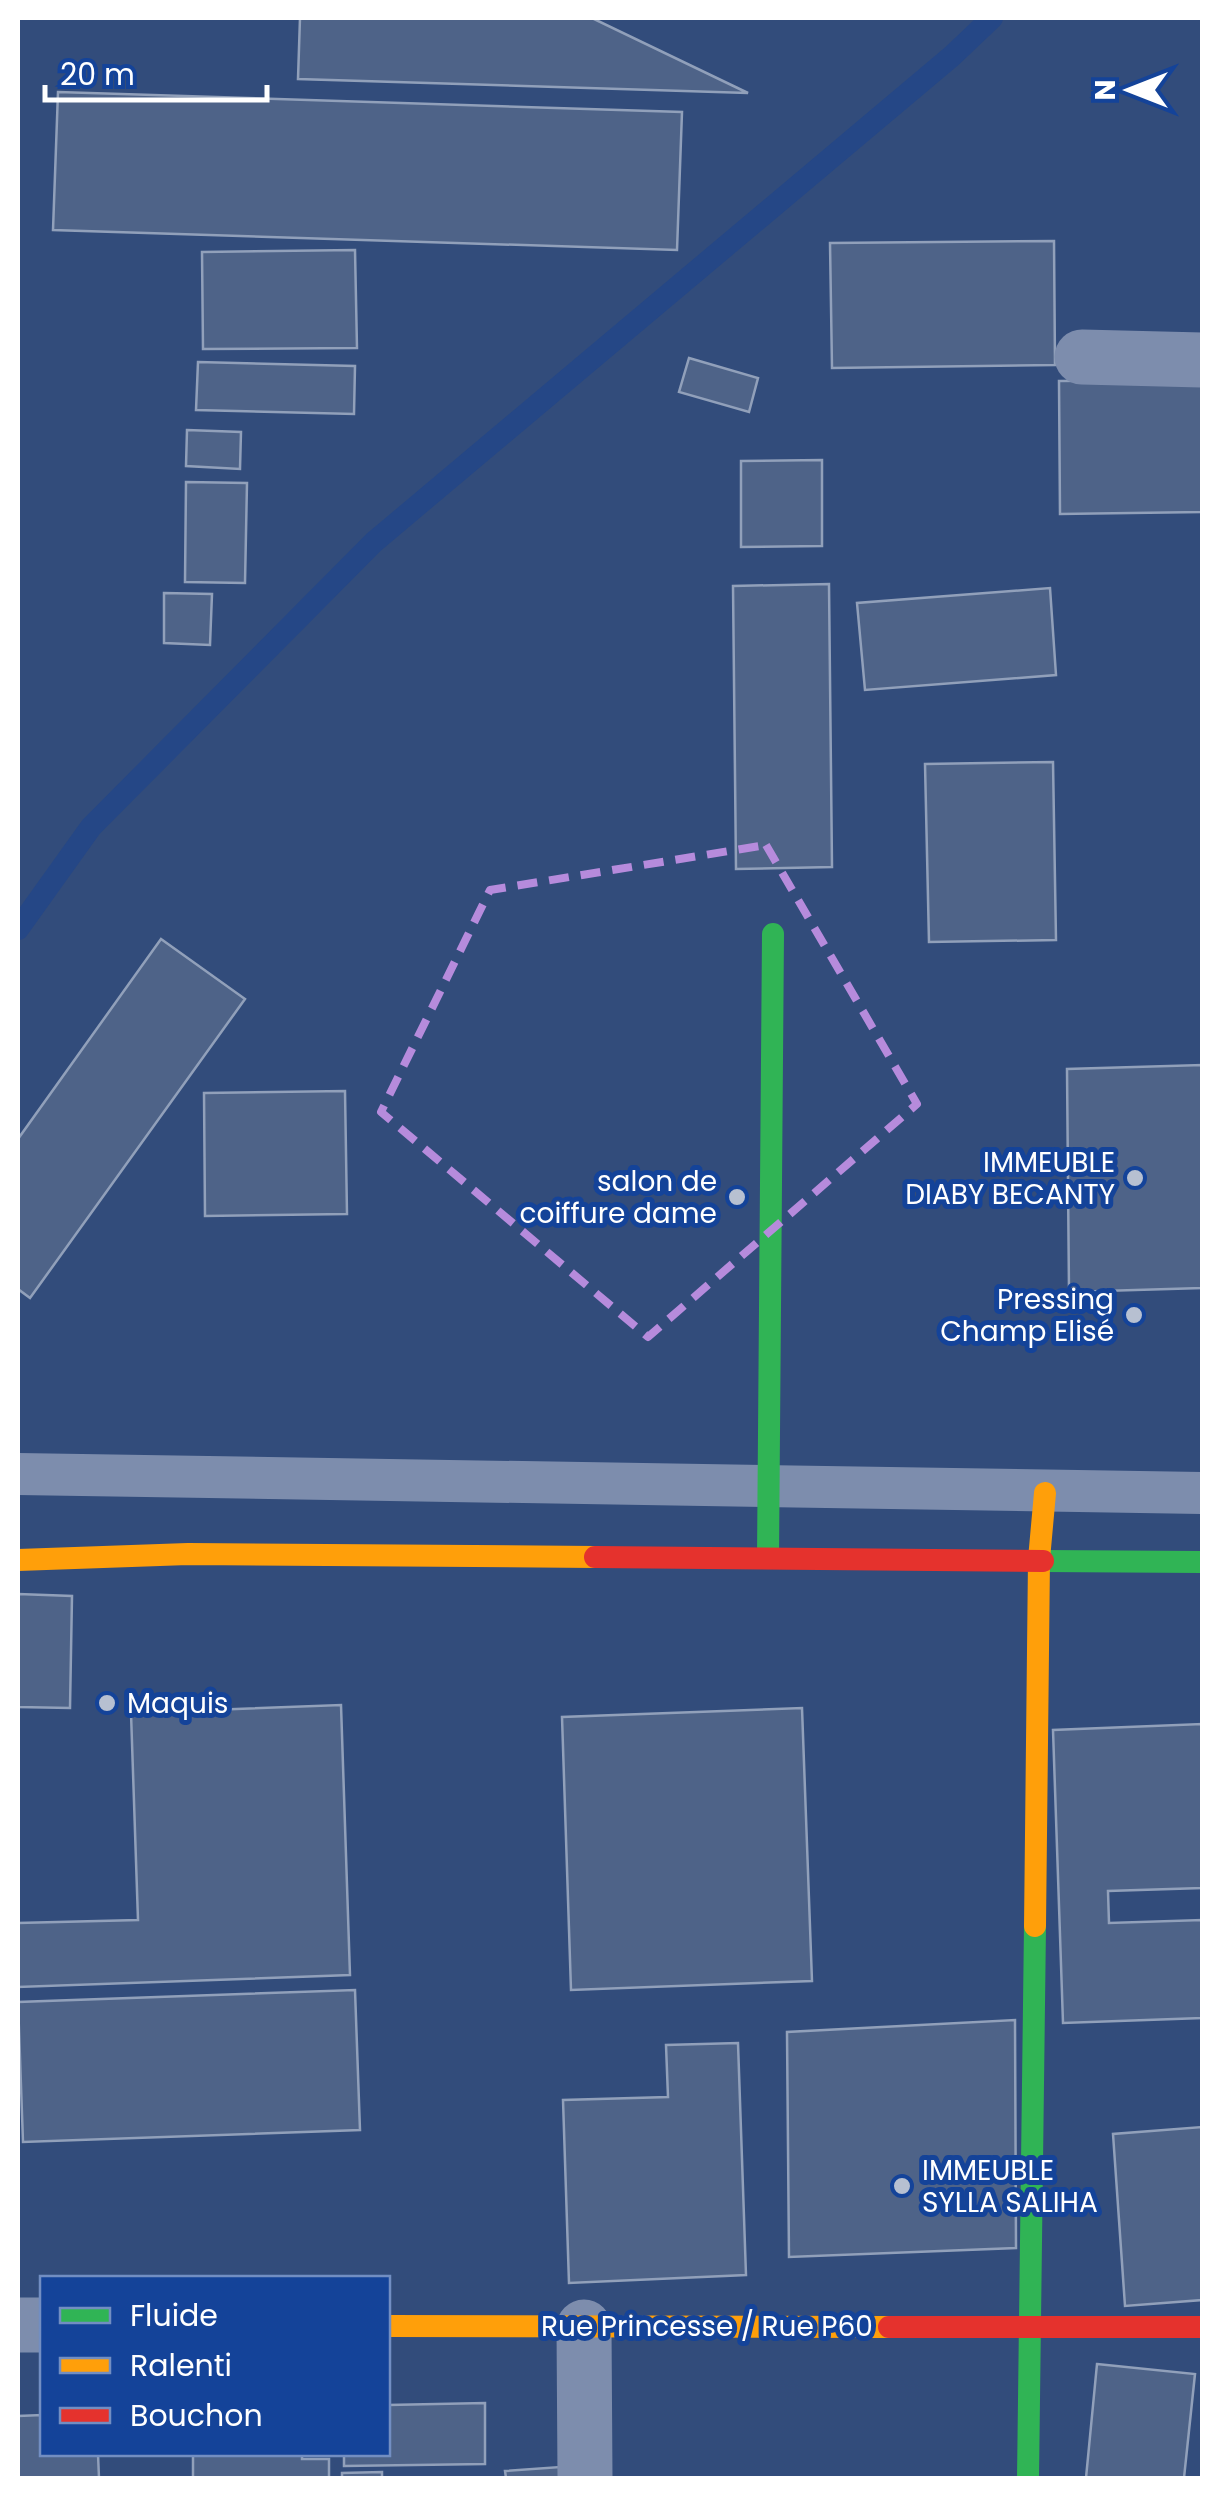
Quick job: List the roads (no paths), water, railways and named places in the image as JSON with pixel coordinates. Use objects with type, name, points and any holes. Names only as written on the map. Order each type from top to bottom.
[{"type":"street","points":[[1082,357],[1202,360]]},
{"type":"street","points":[[768,1558],[773,934]]},
{"type":"street","points":[[1028,2478],[1039,1559],[1045,1492]]},
{"type":"street","points":[[18,1560],[188,1554],[1202,1562]]},
{"type":"street","name":"Rue Princesse / Rue P60","points":[[390,2326],[1202,2327]]},
{"type":"street","points":[[584,2327],[586,2478]]},
{"type":"lane","points":[[18,1474],[1202,1492]]},
{"type":"waterway","points":[[18,929],[91,827],[374,542],[952,56],[992,18]]},
{"type":"place","name":"IMMEUBLE DIABY BECANTY","points":[[1135,1178]]},
{"type":"place","name":"salon de coiffure dame","points":[[737,1197]]},
{"type":"place","name":"Pressing Champ Elisé","points":[[1134,1315]]},
{"type":"place","name":"Maquis","points":[[107,1703]]},
{"type":"place","name":"IMMEUBLE SYLLA SALIHA","points":[[902,2186]]}]
